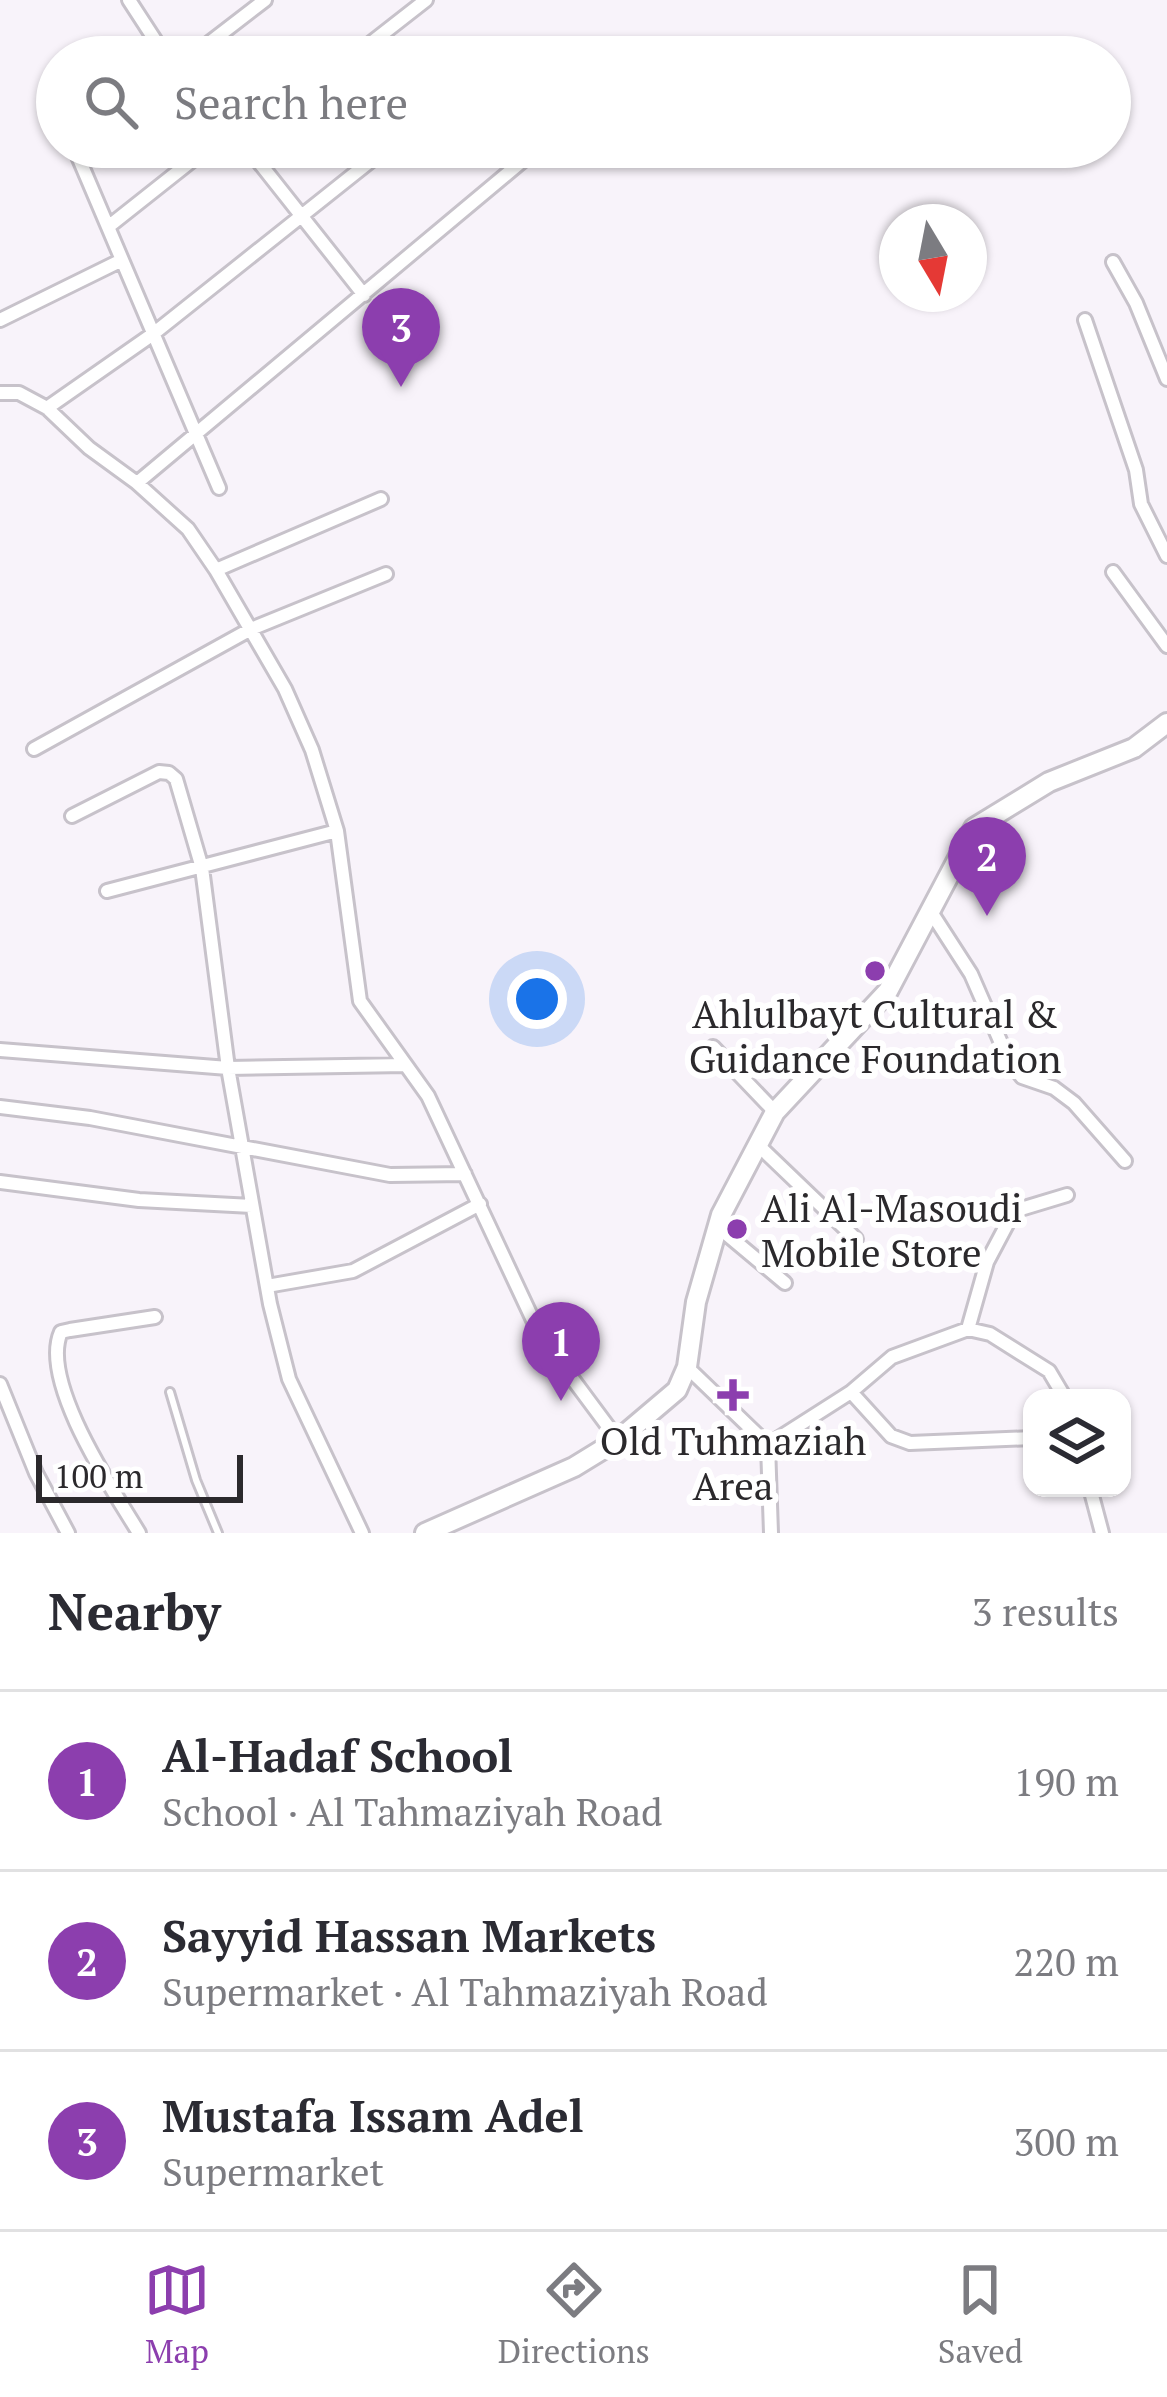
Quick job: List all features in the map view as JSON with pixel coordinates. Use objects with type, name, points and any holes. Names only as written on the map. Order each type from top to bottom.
[{"type":"main road","points":[[425,1533],[574,1467],[618,1440],[677,1390],[688,1367],[696,1302],[718,1226],[758,1144],[775,1112],[888,991],[974,828],[1048,782],[1134,748],[1167,723]]},
{"type":"street","points":[[129,0],[152,36]]},
{"type":"street","points":[[218,36],[265,0]]},
{"type":"street","points":[[380,36],[426,0]]},
{"type":"street","points":[[83,168],[219,488]]},
{"type":"street","points":[[108,227],[182,168]]},
{"type":"street","points":[[264,168],[364,295]]},
{"type":"street","points":[[47,408],[153,334],[362,168]]},
{"type":"street","points":[[137,483],[514,168]]},
{"type":"street","points":[[0,320],[122,260]]},
{"type":"street","points":[[1113,262],[1136,303],[1167,379]]},
{"type":"street","points":[[1085,320],[1136,470],[1141,504],[1167,556]]},
{"type":"street","points":[[0,393],[20,392],[47,408],[88,448],[137,483],[188,529],[216,570],[286,689],[312,750],[337,831],[360,1001],[428,1096],[540,1335],[618,1440]]},
{"type":"street","points":[[216,570],[381,500]]},
{"type":"street","points":[[1114,572],[1167,646]]},
{"type":"street","points":[[34,748],[250,629],[386,574]]},
{"type":"street","points":[[72,816],[160,772],[176,779],[202,868],[228,1068],[266,1286],[289,1379],[362,1533]]},
{"type":"street","points":[[107,891],[337,831]]},
{"type":"street","points":[[931,912],[971,974],[1007,1059],[1022,1077],[1054,1088],[1075,1103],[1126,1161]]},
{"type":"street","points":[[713,1047],[775,1112]]},
{"type":"street","points":[[0,1050],[228,1068],[406,1066]]},
{"type":"street","points":[[0,1107],[242,1144],[390,1174],[465,1174]]},
{"type":"street","points":[[758,1144],[856,1239]]},
{"type":"street","points":[[0,1182],[139,1201],[252,1206]]},
{"type":"street","points":[[968,1329],[987,1262],[1014,1211],[1067,1196]]},
{"type":"street","points":[[266,1286],[353,1271],[480,1204]]},
{"type":"street","points":[[718,1226],[785,1283]]},
{"type":"street","points":[[139,1533],[88,1448],[60,1382],[57,1340],[61,1332],[155,1316]]},
{"type":"street","points":[[768,1445],[851,1392],[892,1357],[968,1329],[990,1334],[1049,1370],[1060,1389]]},
{"type":"street","points":[[688,1367],[768,1445],[771,1533]]},
{"type":"street","points":[[0,1384],[36,1472],[68,1533]]},
{"type":"street","points":[[851,1392],[891,1436],[910,1442],[1023,1438]]},
{"type":"street","points":[[1092,1497],[1102,1533]]},
{"type":"lane","points":[[170,1392],[196,1480],[218,1533]]},
{"type":"place","name":"Mustafa Issam Adel","points":[[401,387]]},
{"type":"place","name":"Sayyid Hassan Markets","points":[[987,916]]},
{"type":"place","name":"Ahlulbayt Cultural & Guidance Foundation","points":[[875,971]]},
{"type":"place","name":"Ali Al-Masoudi Mobile Store","points":[[737,1229]]},
{"type":"place","name":"Old Tuhmaziah Area","points":[[733,1395]]},
{"type":"place","name":"Al-Hadaf School","points":[[561,1401]]}]
